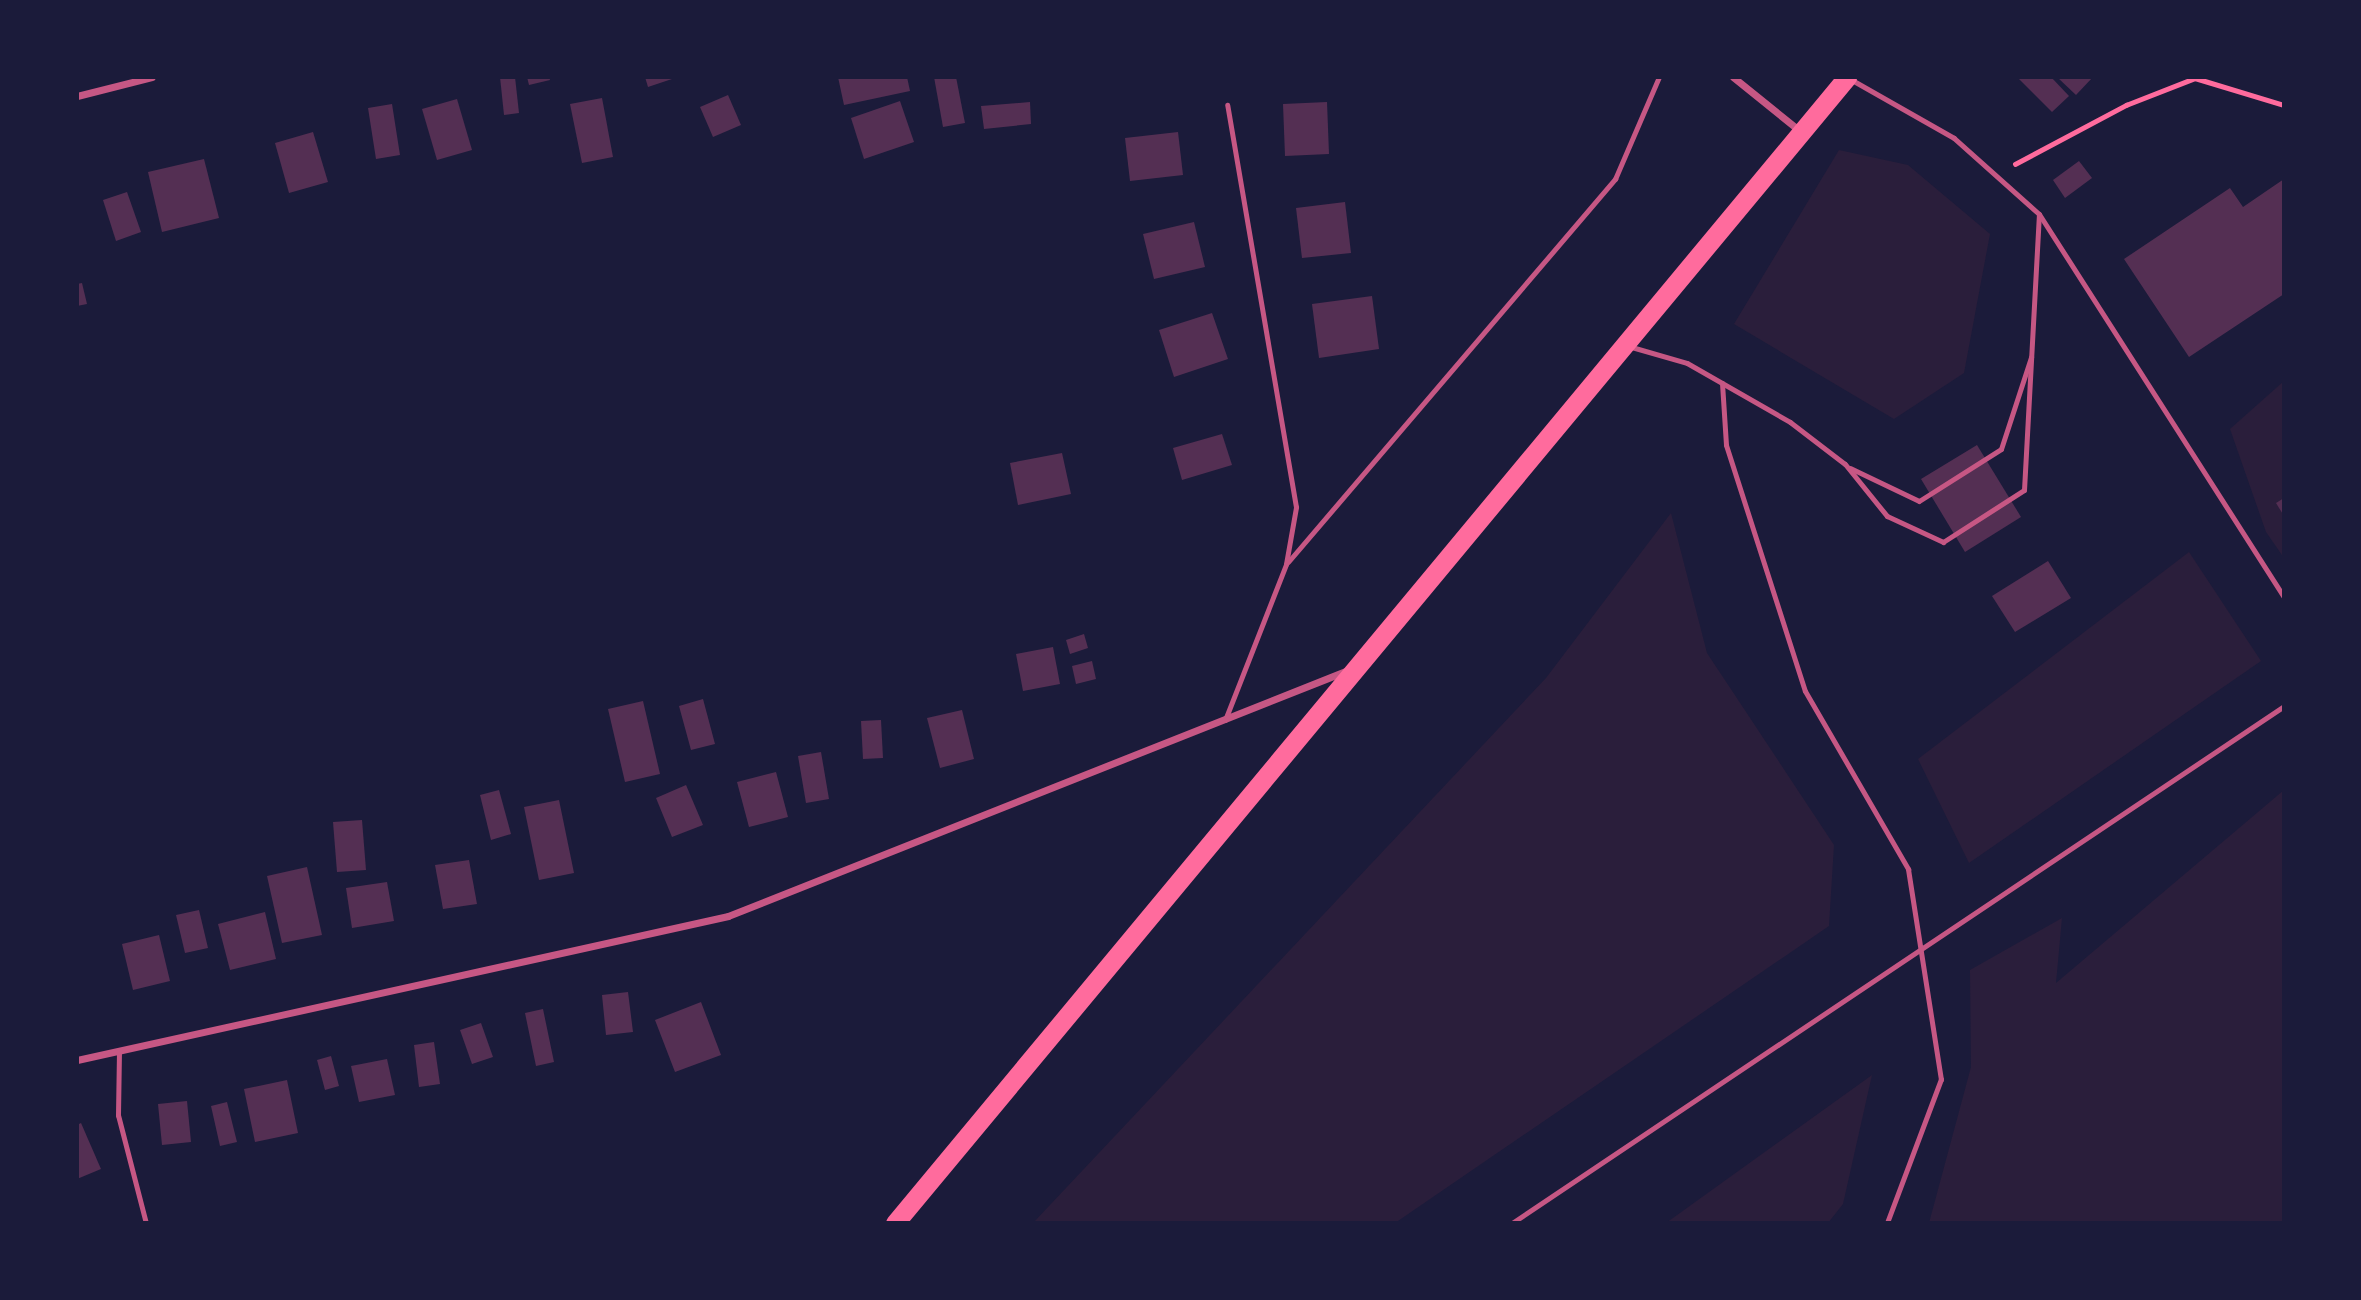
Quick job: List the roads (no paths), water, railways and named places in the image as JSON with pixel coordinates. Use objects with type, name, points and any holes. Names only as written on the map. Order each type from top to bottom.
[{"type":"highway","points":[[895,1223],[1367,664],[1621,344],[1847,77]]},
{"type":"street","points":[[77,96],[152,77]]},
{"type":"street","points":[[1733,77],[1801,132]]},
{"type":"street","points":[[77,1060],[728,916],[1367,664]]},
{"type":"lane","points":[[1286,564],[1615,178],[1659,77]]},
{"type":"lane","points":[[1847,77],[1954,138],[2039,214],[2284,597]]},
{"type":"lane","points":[[1225,720],[1286,564],[1297,507],[1227,104]]},
{"type":"lane","points":[[1845,464],[1887,516],[1943,542],[2024,490],[2034,349],[2039,214]]},
{"type":"lane","points":[[1621,344],[1687,363],[1845,464],[1919,501],[2001,449],[2034,349]]},
{"type":"lane","points":[[1722,383],[1726,446],[1805,691],[1908,869],[1941,1079],[1887,1223]]},
{"type":"lane","points":[[1512,1223],[2284,706]]},
{"type":"lane","points":[[119,1051],[118,1115],[146,1223]]}]
